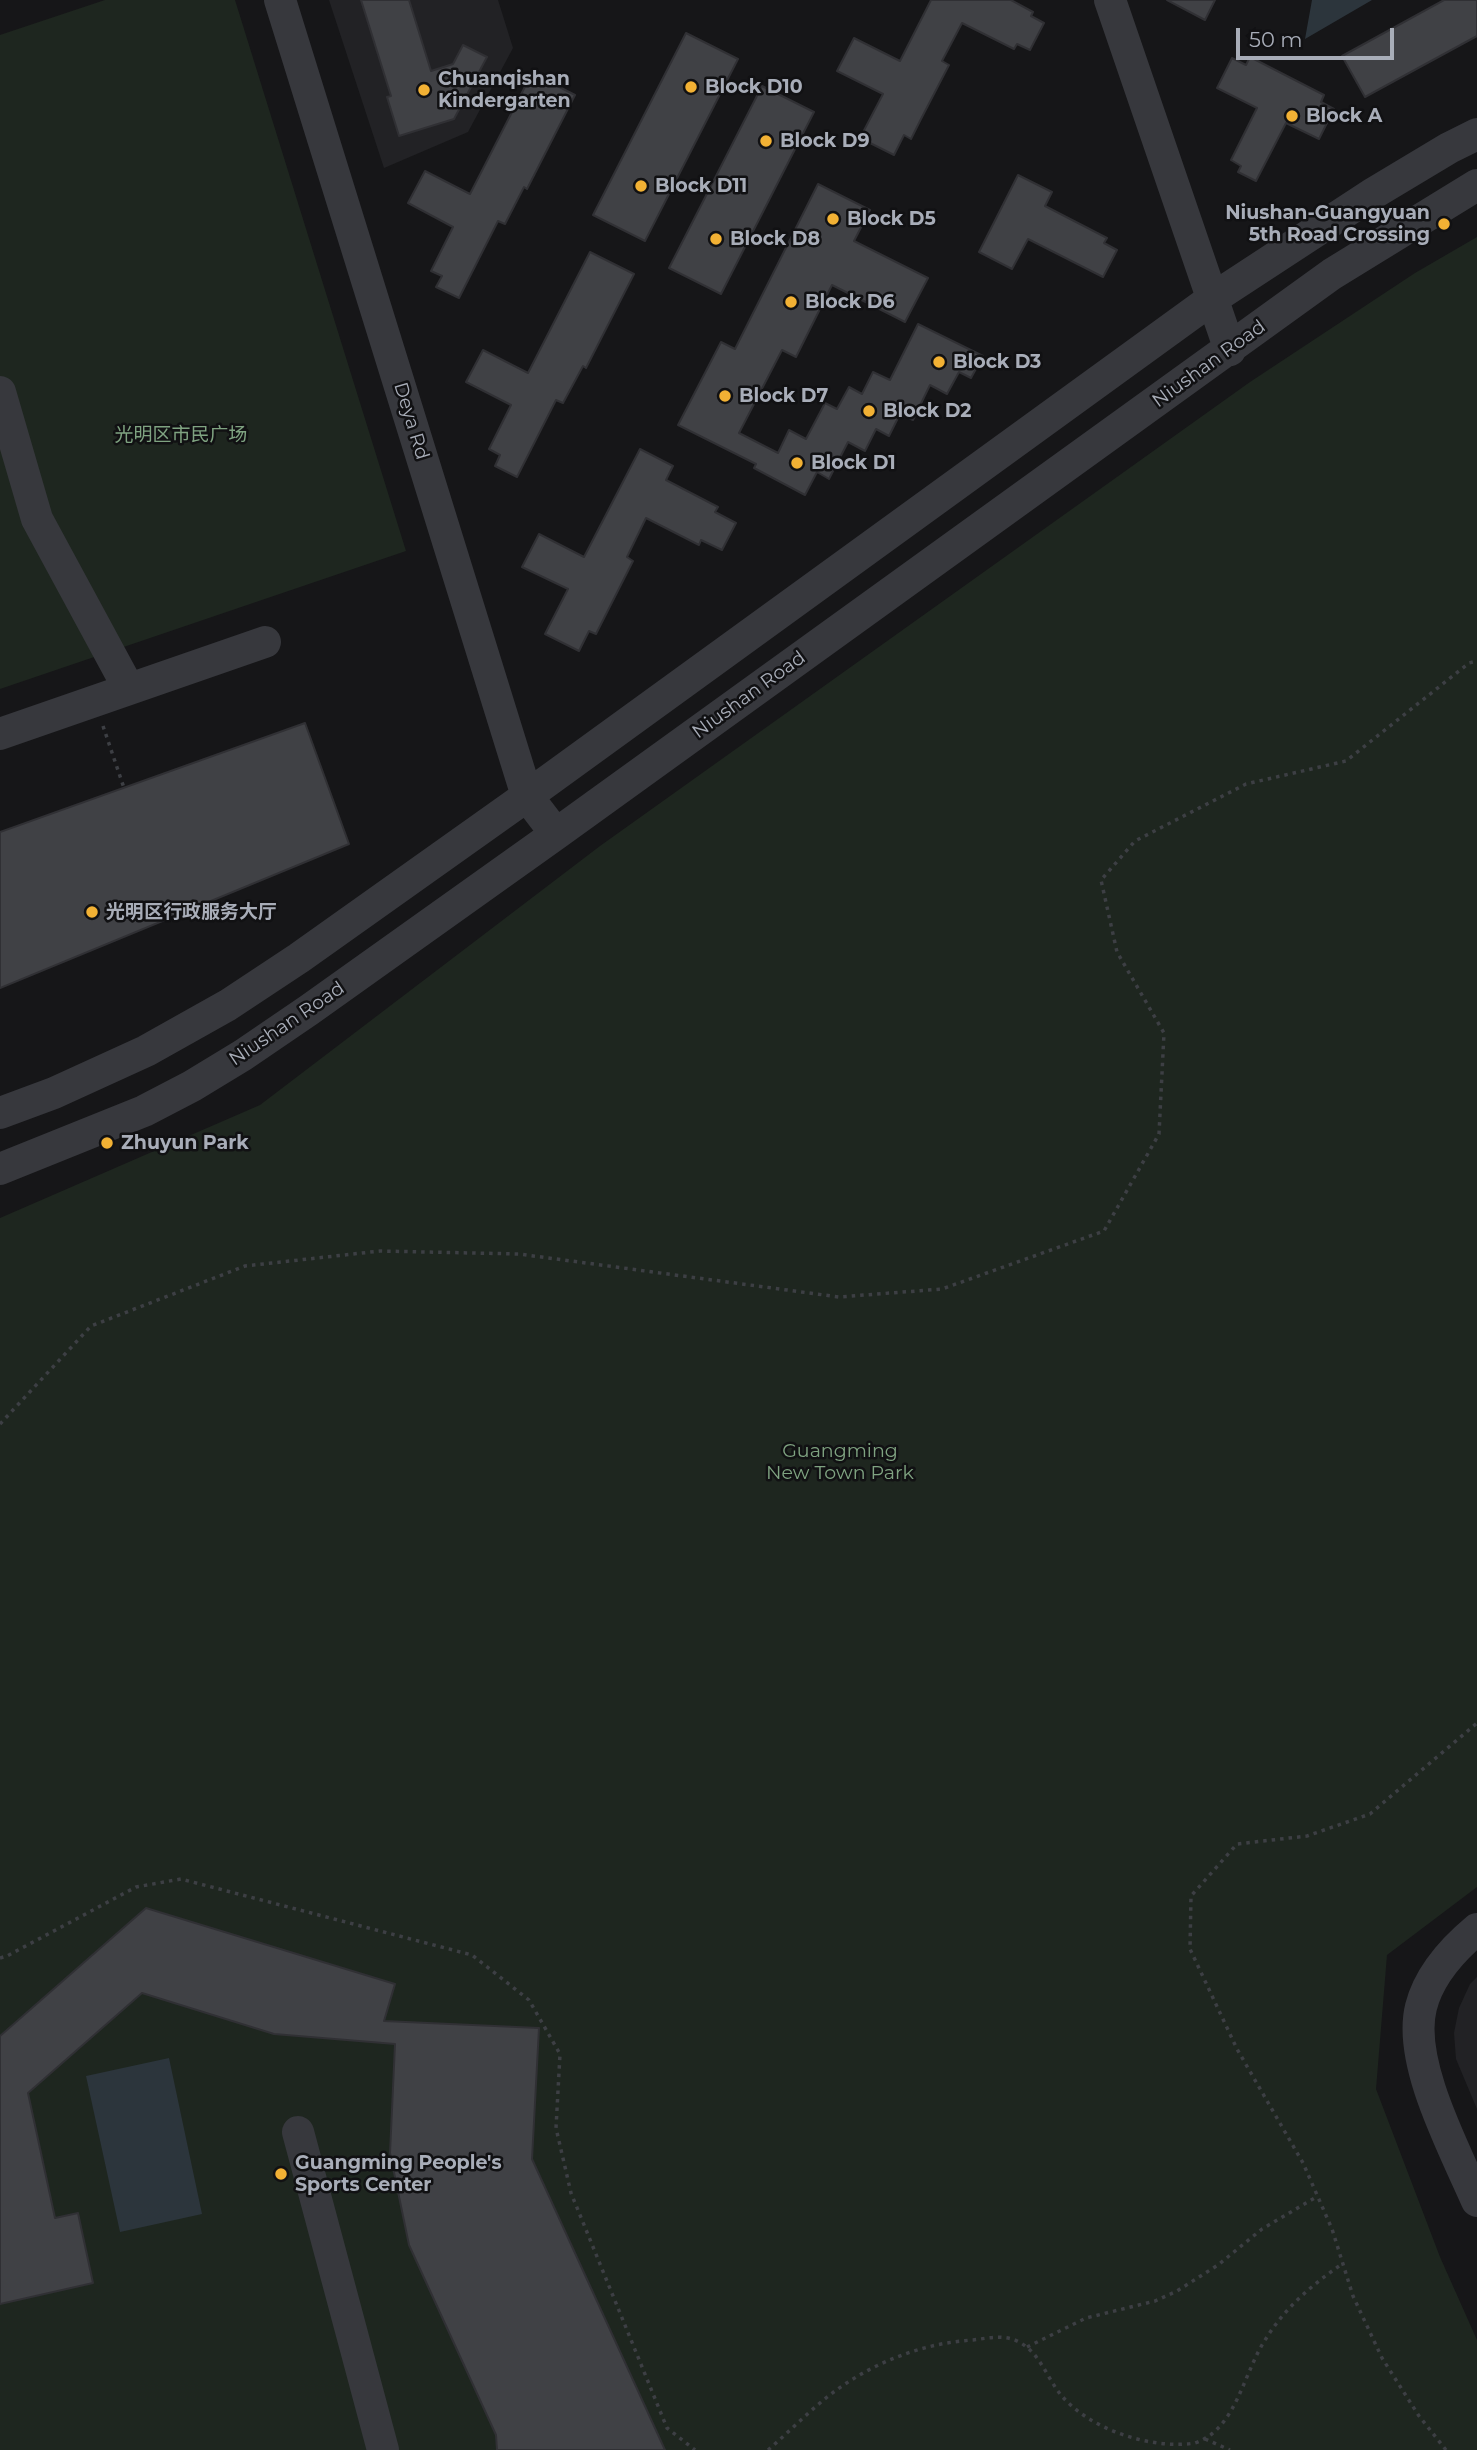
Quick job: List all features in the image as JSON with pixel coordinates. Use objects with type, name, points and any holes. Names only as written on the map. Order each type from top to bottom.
[{"type":"street","name":"Deya Rd","points":[[280,0],[527,796],[556,834]]},
{"type":"street","points":[[1110,0],[1230,350]]},
{"type":"street","points":[[0,1113],[54,1093],[146,1051],[211,1014],[299,958],[1212,299],[1374,193],[1477,134]]},
{"type":"street","name":"Niushan Road","points":[[0,1169],[144,1111],[243,1055],[556,834],[1332,274],[1477,185]]},
{"type":"street","points":[[1,398],[37,519],[129,689]]},
{"type":"street","points":[[0,734],[265,642]]},
{"type":"street","points":[[211,1014],[236,1018],[246,1038],[243,1055]]},
{"type":"street","points":[[1477,1929],[1444,1962],[1430,1984],[1421,2007],[1419,2028],[1420,2050],[1433,2096],[1477,2201]]},
{"type":"street","points":[[298,2132],[383,2450]]},
{"type":"path","points":[[0,1424],[91,1326],[246,1266],[380,1251],[519,1254],[839,1297],[942,1289],[1104,1231],[1159,1134],[1164,1033],[1117,952],[1101,880],[1135,841],[1246,784],[1346,761],[1469,663],[1477,661]]},
{"type":"path","points":[[94,701],[124,788]]},
{"type":"path","points":[[1446,2450],[1419,2416],[1382,2358],[1362,2317],[1318,2196],[1303,2163],[1237,2049],[1190,1949],[1191,1896],[1237,1844],[1307,1836],[1370,1814],[1477,1723]]},
{"type":"path","points":[[0,1958],[136,1887],[181,1879],[472,1955],[530,2000],[560,2054],[556,2128],[571,2193],[667,2428],[695,2450]]},
{"type":"path","points":[[1027,2347],[1086,2318],[1143,2304],[1177,2291],[1218,2265],[1262,2229],[1318,2196]]},
{"type":"path","points":[[768,2450],[830,2394],[892,2358],[938,2344],[996,2336],[1007,2337],[1027,2347],[1063,2397],[1077,2411],[1110,2433],[1138,2442],[1168,2446],[1193,2444],[1216,2431],[1232,2411],[1250,2367],[1274,2327],[1314,2284],[1342,2264]]},
{"type":"path","points":[[1205,2439],[1230,2450]]},
{"type":"shaded area","name":"Chuanqishan Kindergarten","points":[[329,0],[498,0],[513,48],[468,132],[384,168]]},
{"type":"shaded area","points":[[1312,0],[1372,0],[1305,39]]},
{"type":"shaded area","points":[[1477,1977],[1477,2109],[1456,2059],[1454,2033],[1459,2008],[1470,1984]]},
{"type":"shaded area","points":[[169,2058],[202,2214],[120,2232],[86,2076]]},
{"type":"green space","name":"光明区市民广场","points":[[105,0],[235,0],[406,551],[0,689],[0,35]]},
{"type":"green space","name":"Guangming New Town Park","points":[[1477,237],[1477,1887],[1387,1955],[1376,2089],[1440,2257],[1477,2340],[1477,2450],[0,2450],[0,1218],[260,1105],[600,846],[1250,382],[1415,273]]},
{"type":"building","points":[[361,0],[409,0],[431,71],[453,64],[463,45],[487,57],[454,119],[399,136],[387,97],[391,96]]},
{"type":"building","points":[[931,0],[1011,0],[1033,12],[1031,16],[1044,23],[1030,50],[1017,44],[1014,49],[962,23],[942,61],[949,65],[911,139],[904,135],[894,155],[860,138],[883,94],[837,71],[854,38],[900,61]]},
{"type":"building","points":[[1167,0],[1215,0],[1205,20]]},
{"type":"building","points":[[1444,0],[1477,0],[1477,36],[1365,97],[1342,56]]},
{"type":"building","points":[[686,33],[738,59],[645,241],[593,215]]},
{"type":"building","name":"Block A","points":[[1250,57],[1324,95],[1321,102],[1334,109],[1319,139],[1286,123],[1256,181],[1238,172],[1241,166],[1231,160],[1257,108],[1217,88],[1232,58],[1246,65]]},
{"type":"building","points":[[532,73],[575,95],[527,189],[524,187],[505,224],[498,221],[459,298],[436,287],[442,276],[431,271],[453,227],[408,203],[425,171],[470,194]]},
{"type":"building","points":[[762,86],[814,112],[721,294],[669,268]]},
{"type":"building","points":[[1018,175],[1052,192],[1045,206],[1107,238],[1104,243],[1117,250],[1103,277],[1028,239],[1012,269],[979,252]]},
{"type":"building","points":[[818,184],[870,210],[854,241],[928,278],[905,322],[832,285],[796,357],[782,350],[739,433],[778,453],[789,430],[806,439],[825,403],[837,409],[849,387],[862,394],[873,372],[890,380],[918,324],[983,356],[971,378],[959,372],[947,394],[930,385],[913,420],[900,414],[889,436],[876,429],[865,451],[848,442],[829,479],[817,472],[805,495],[754,468],[756,464],[678,425],[721,342],[735,349]]},
{"type":"building","points":[[590,252],[634,274],[586,368],[583,366],[563,403],[556,400],[517,477],[495,466],[500,455],[489,449],[511,405],[466,382],[483,350],[528,373]]},
{"type":"building","points":[[640,449],[673,466],[666,480],[718,507],[715,512],[736,523],[722,550],[701,540],[699,545],[646,518],[627,557],[633,561],[596,634],[589,631],[579,651],[545,634],[568,589],[522,567],[539,534],[584,557]]},
{"type":"building","name":"光明区行政服务大厅","points":[[305,723],[349,844],[0,988],[0,832]]},
{"type":"building","points":[[146,1908],[395,1984],[384,2021],[539,2028],[532,2159],[665,2450],[497,2450],[496,2435],[409,2245],[390,2153],[395,2044],[274,2034],[142,1993],[28,2093],[55,2218],[78,2213],[93,2283],[0,2304],[0,2036]]},
{"type":"place","name":"Block D10","points":[[691,87]]},
{"type":"place","name":"Chuanqishan Kindergarten","points":[[424,90]]},
{"type":"place","name":"Block A","points":[[1292,116]]},
{"type":"place","name":"Block D9","points":[[766,141]]},
{"type":"place","name":"Block D11","points":[[641,186]]},
{"type":"place","name":"Block D5","points":[[833,219]]},
{"type":"place","name":"Niushan-Guangyuan 5th Road Crossing","points":[[1444,224]]},
{"type":"place","name":"Block D8","points":[[716,239]]},
{"type":"place","name":"Block D6","points":[[791,302]]},
{"type":"place","name":"Block D3","points":[[939,362]]},
{"type":"place","name":"Block D7","points":[[725,396]]},
{"type":"place","name":"Block D2","points":[[869,411]]},
{"type":"place","name":"Block D1","points":[[797,463]]},
{"type":"place","name":"光明区行政服务大厅","points":[[92,912]]},
{"type":"place","name":"Zhuyun Park","points":[[107,1143]]},
{"type":"place","name":"Guangming People's Sports Center","points":[[281,2174]]}]
